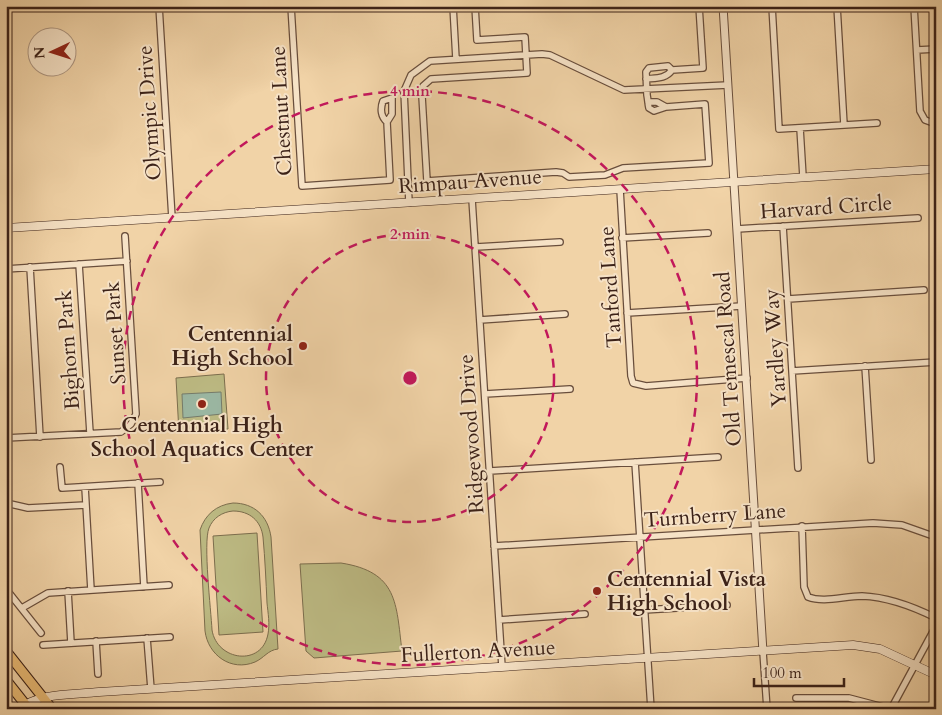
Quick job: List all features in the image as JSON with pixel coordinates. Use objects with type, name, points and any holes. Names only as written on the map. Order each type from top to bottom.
[{"type":"main road","name":"Rimpau Avenue","points":[[6,228],[936,169]]},
{"type":"main road","name":"Fullerton Avenue","points":[[25,707],[44,698],[151,689],[866,646],[915,664],[936,675]]},
{"type":"main road","points":[[6,651],[52,709]]},
{"type":"main road","points":[[6,680],[25,707]]},
{"type":"street","name":"Olympic Drive","points":[[159,6],[172,218]]},
{"type":"street","name":"Chestnut Lane","points":[[291,6],[302,186],[390,180],[387,122],[392,114],[392,98],[386,99],[381,104],[383,118],[387,122]]},
{"type":"street","points":[[453,6],[456,59]]},
{"type":"street","points":[[475,6],[477,40],[526,37],[528,73],[431,79],[424,84],[422,96],[427,181],[556,172],[563,173],[569,177],[605,175],[623,168],[709,163],[705,104],[666,107],[654,111],[649,108],[646,79],[648,68],[668,66],[672,70],[703,68],[699,6]]},
{"type":"street","name":"Old Temescal Road","points":[[723,6],[767,709]]},
{"type":"street","points":[[772,6],[779,129],[877,123]]},
{"type":"street","points":[[837,6],[844,125]]},
{"type":"street","points":[[914,6],[920,111],[925,120],[936,124]]},
{"type":"street","points":[[917,50],[936,49]]},
{"type":"street","points":[[409,203],[403,99],[408,80],[420,66],[438,60],[526,54],[550,55],[624,90],[728,85]]},
{"type":"street","points":[[646,79],[663,78],[672,70]]},
{"type":"street","points":[[392,98],[403,99]]},
{"type":"street","points":[[800,128],[803,177]]},
{"type":"street","name":"Tanford Lane","points":[[620,189],[631,376],[633,383],[646,386],[746,378]]},
{"type":"street","name":"Ridgewood Drive","points":[[472,199],[502,667]]},
{"type":"street","name":"Harvard Circle","points":[[737,229],[918,218]]},
{"type":"street","name":"Yardley Way","points":[[783,226],[798,468]]},
{"type":"street","points":[[622,238],[708,233]]},
{"type":"street","name":"Sunset Park","points":[[90,433],[121,432],[128,426],[136,414],[125,236]]},
{"type":"street","points":[[476,247],[560,242]]},
{"type":"street","points":[[6,269],[126,261]]},
{"type":"street","name":"Bighorn Park","points":[[79,264],[90,433]]},
{"type":"street","points":[[30,267],[40,436]]},
{"type":"street","points":[[788,299],[924,290]]},
{"type":"street","points":[[627,313],[742,306]]},
{"type":"street","points":[[480,320],[566,314]]},
{"type":"street","points":[[792,371],[936,362]]},
{"type":"street","points":[[866,366],[871,460]]},
{"type":"street","points":[[485,394],[570,389]]},
{"type":"street","points":[[6,438],[90,433]]},
{"type":"street","points":[[490,471],[718,457]]},
{"type":"street","points":[[635,462],[651,709]]},
{"type":"street","points":[[60,467],[62,488],[160,482]]},
{"type":"street","points":[[138,483],[144,587]]},
{"type":"street","points":[[85,487],[91,590]]},
{"type":"street","points":[[6,503],[28,508],[86,505]]},
{"type":"street","name":"Turnberry Lane","points":[[494,546],[756,528],[888,523],[915,528],[936,537]]},
{"type":"street","points":[[802,526],[804,587],[808,597],[817,600],[861,596],[878,598],[913,607],[936,618]]},
{"type":"street","points":[[22,608],[48,593],[169,585]]},
{"type":"street","points":[[6,588],[41,633]]},
{"type":"street","points":[[68,591],[71,643]]},
{"type":"street","points":[[644,610],[727,605]]},
{"type":"street","points":[[499,620],[585,614]]},
{"type":"street","points":[[796,698],[849,698],[891,709],[936,626]]},
{"type":"street","points":[[43,645],[170,637]]},
{"type":"street","points":[[147,638],[151,689]]},
{"type":"street","points":[[96,641],[98,674]]},
{"type":"shaded area","name":"Centennial High School Aquatics Center","points":[[224,374],[228,429],[179,433],[176,378]]},
{"type":"shaded area","points":[[221,392],[222,414],[183,418],[182,394]]},
{"type":"shaded area","points":[[227,504],[247,505],[259,512],[267,523],[271,537],[278,649],[246,665],[229,663],[222,659],[211,647],[205,631],[200,530],[208,515],[216,508]],"holes":[[[239,511],[254,518],[262,531],[269,622],[268,634],[264,645],[257,652],[240,656],[230,654],[222,648],[212,630],[207,547],[207,536],[213,521],[225,513]]]},
{"type":"shaded area","points":[[257,533],[263,632],[219,635],[213,536]]},
{"type":"shaded area","points":[[341,563],[360,567],[374,574],[384,582],[391,592],[398,618],[402,651],[314,658],[306,651],[300,564]]},
{"type":"place","name":"Centennial High School","points":[[303,346]]},
{"type":"place","name":"Centennial High School Aquatics Center","points":[[202,404]]},
{"type":"place","name":"Centennial Vista High School","points":[[597,591]]}]
